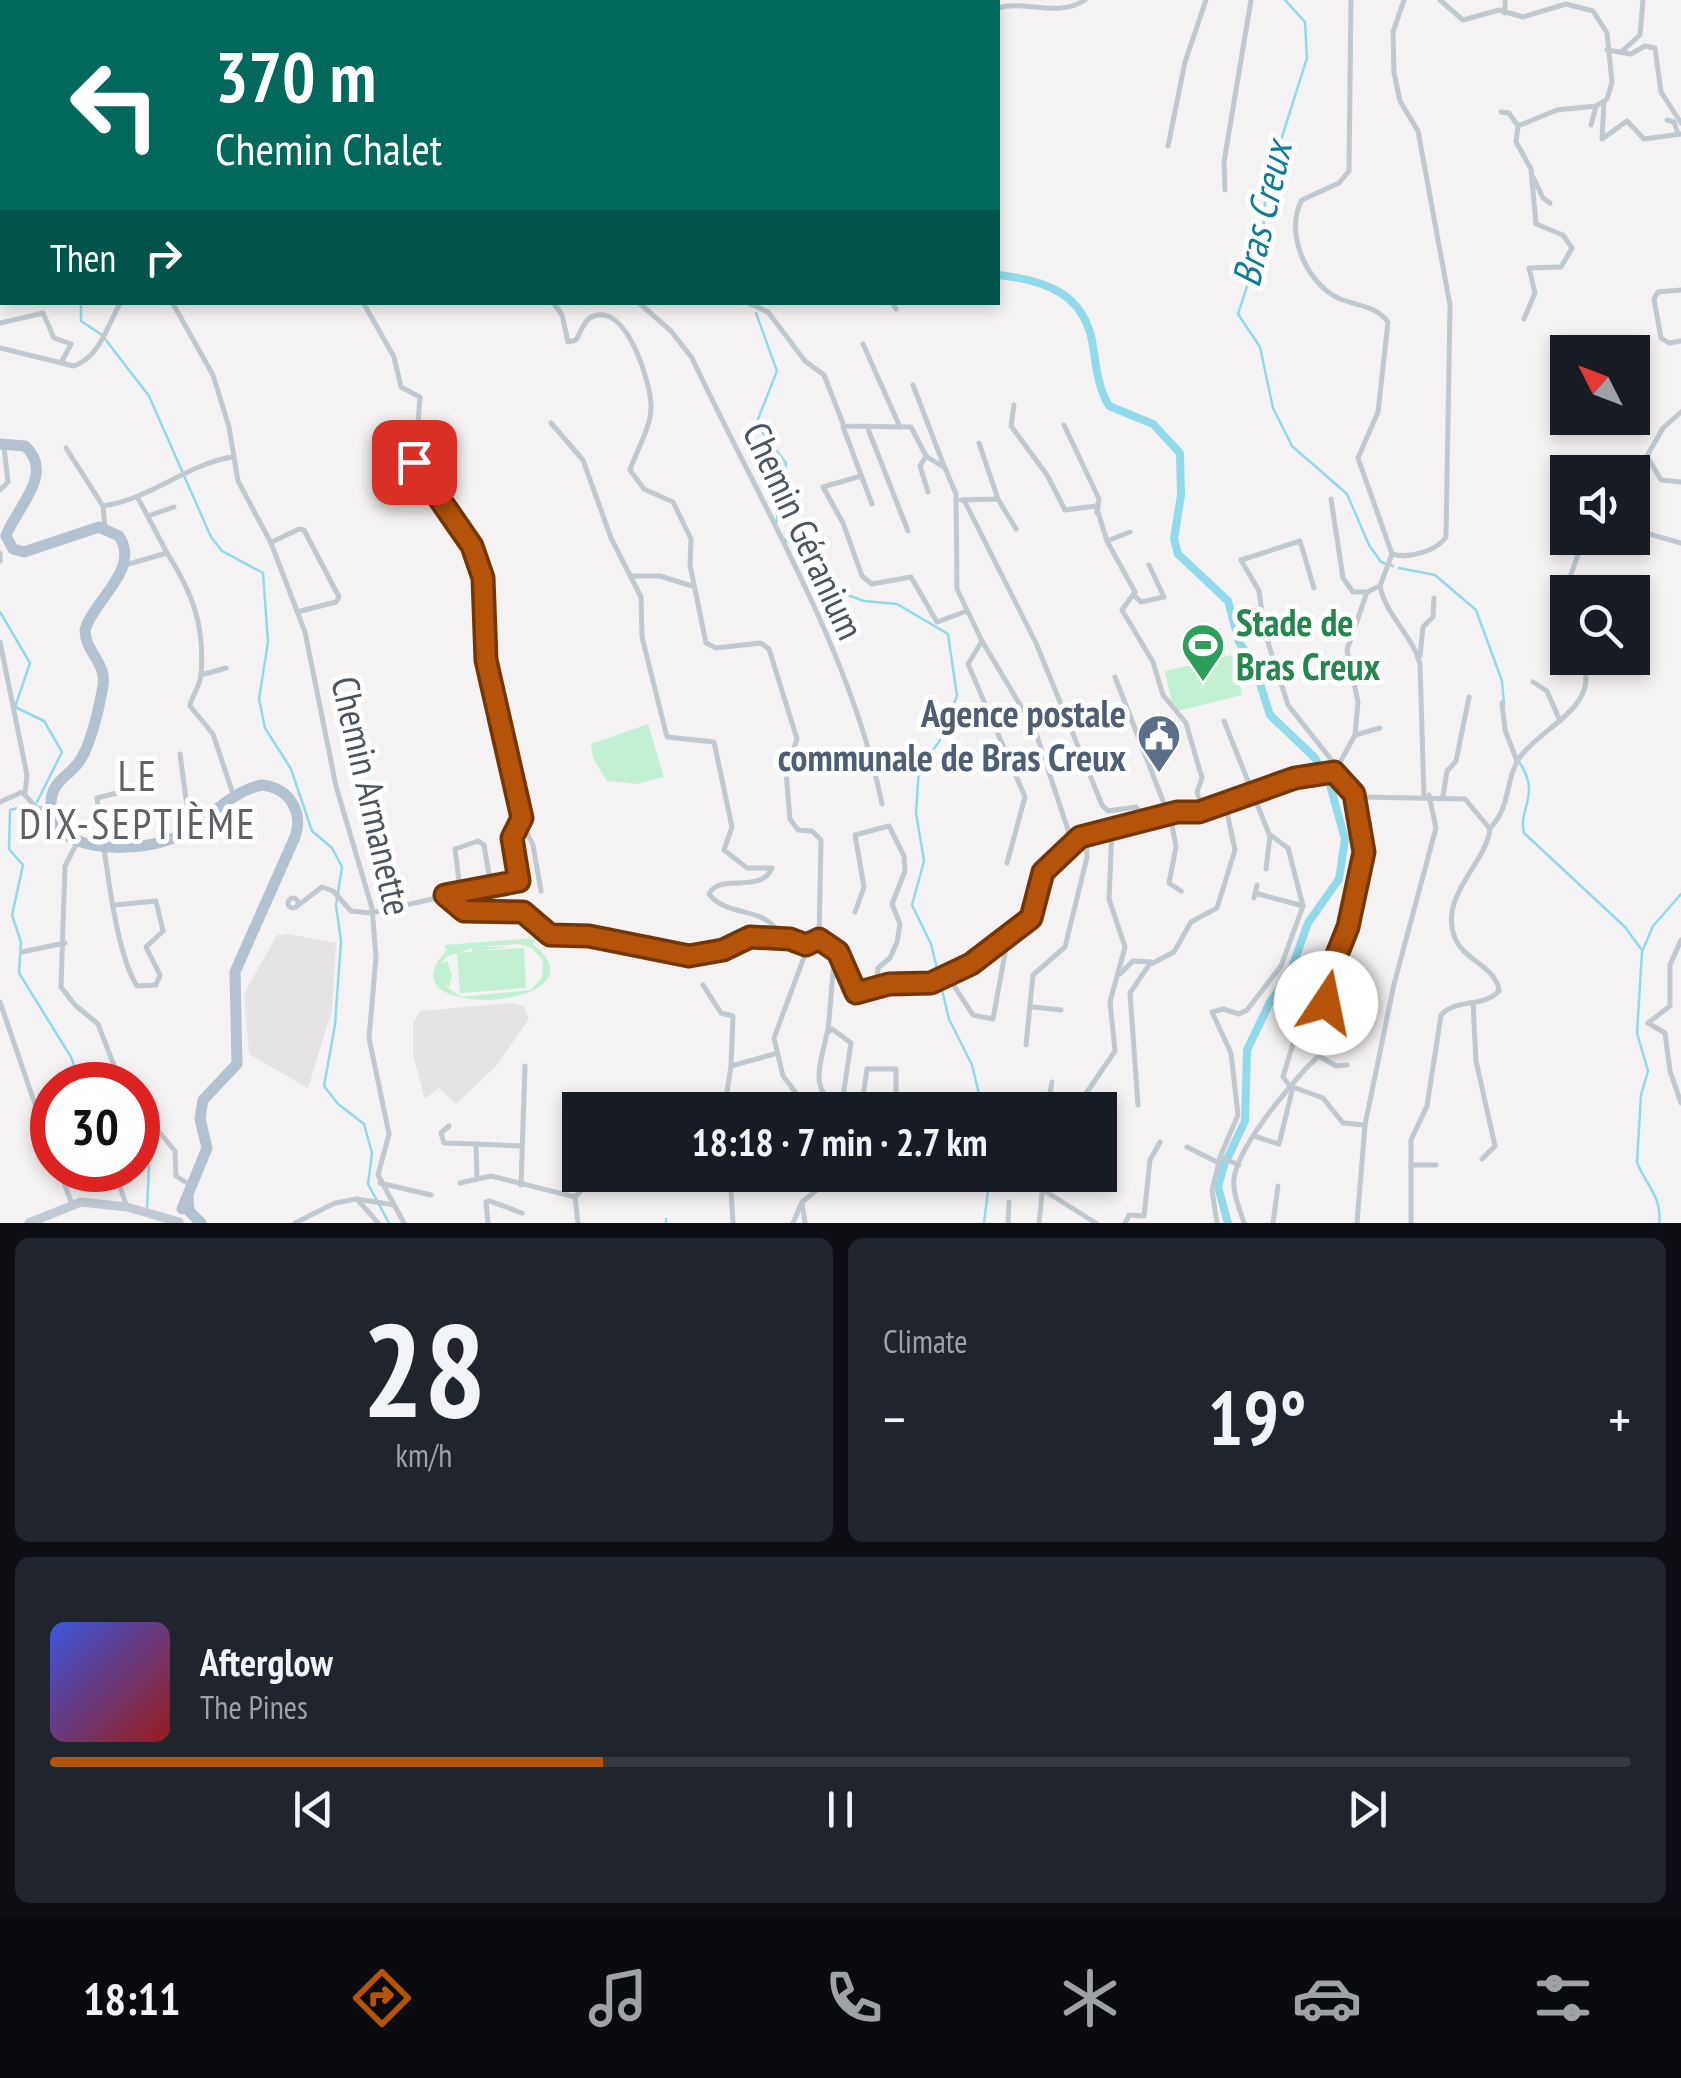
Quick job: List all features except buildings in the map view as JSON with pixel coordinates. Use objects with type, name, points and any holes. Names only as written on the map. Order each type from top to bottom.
[{"type":"main road","points":[[2,444],[25,446],[34,460],[33,492],[3,537],[13,550],[24,552],[104,528],[123,542],[124,565],[86,623],[84,637],[104,682],[81,759],[54,788],[52,808],[77,843],[106,847],[167,841],[250,787],[270,785],[286,794],[299,824],[277,874],[274,898],[236,972],[238,1060],[229,1078],[203,1100],[200,1119],[207,1148],[189,1186],[187,1219],[127,1207],[72,1204],[29,1223]]},
{"type":"street","points":[[1058,0],[1059,8]]},
{"type":"street","points":[[1000,7],[1013,3],[1059,8],[1086,0]]},
{"type":"street","points":[[1168,146],[1181,97],[1185,62],[1206,0]]},
{"type":"street","points":[[1225,190],[1224,162],[1251,0]]},
{"type":"street","points":[[1350,0],[1350,171],[1340,184],[1302,200],[1296,230],[1302,257],[1327,291],[1374,309],[1388,322],[1378,412],[1358,458],[1391,557],[1380,586],[1386,608],[1412,645],[1420,664]]},
{"type":"street","points":[[1391,557],[1434,548],[1446,537],[1450,435],[1448,289],[1418,131],[1400,101],[1394,72],[1393,32],[1404,0]]},
{"type":"street","points":[[1440,0],[1463,20],[1499,10],[1523,17],[1566,4],[1585,8],[1605,24],[1612,82],[1604,102],[1602,139],[1627,121],[1644,139],[1679,134],[1674,122],[1667,120]]},
{"type":"street","points":[[1504,0],[1504,13]]},
{"type":"street","points":[[1618,53],[1640,35],[1643,0]]},
{"type":"street","points":[[1607,50],[1631,54],[1648,45],[1655,48],[1662,95],[1681,123]]},
{"type":"street","points":[[1518,126],[1564,108],[1604,102]]},
{"type":"street","points":[[1592,125],[1596,106]]},
{"type":"street","points":[[1501,112],[1509,113],[1518,126],[1516,142],[1542,198],[1550,203]]},
{"type":"street","points":[[1524,319],[1536,292],[1528,268],[1561,267],[1572,248],[1563,235],[1536,224],[1531,173]]},
{"type":"street","points":[[1681,290],[1658,292],[1654,296],[1661,338],[1669,344],[1681,341]]},
{"type":"street","points":[[0,348],[74,366],[92,354],[119,305]]},
{"type":"street","name":"Chemin Armanette","points":[[174,305],[213,375],[229,427],[238,481],[271,543],[297,612],[342,812],[373,912],[376,957],[369,1038],[385,1097],[389,1134],[379,1163],[380,1183]]},
{"type":"street","points":[[364,305],[394,357],[401,387],[419,396],[414,462],[472,546],[483,578],[486,660],[541,891]]},
{"type":"street","points":[[554,305],[562,315],[568,342],[598,315],[612,318],[628,335],[647,383],[651,410],[630,470],[644,489],[674,503],[691,539],[694,587],[708,645],[760,643],[770,649],[797,739],[786,772],[790,819],[798,830],[812,831],[821,840],[819,939]]},
{"type":"street","name":"Chemin Géranium","points":[[641,305],[671,331],[692,358],[816,615],[874,767],[882,804]]},
{"type":"street","points":[[753,305],[768,312],[805,361],[824,376],[872,504]]},
{"type":"street","points":[[0,323],[43,313],[54,338],[71,344],[61,363]]},
{"type":"street","points":[[864,344],[900,427]]},
{"type":"street","points":[[913,385],[945,468],[1036,644],[1104,808],[1136,807],[1147,820]]},
{"type":"street","points":[[1014,405],[1011,426],[1047,475],[1065,510],[1093,503],[1106,541],[1141,602],[1164,597],[1149,565]]},
{"type":"street","points":[[1681,412],[1662,428],[1647,456],[1661,480],[1681,482]]},
{"type":"street","points":[[551,423],[580,454],[611,538],[644,608],[642,637],[668,737],[714,742],[732,827],[724,850],[747,868],[772,868],[757,882],[712,886],[709,894],[716,903],[757,912],[781,938]]},
{"type":"street","points":[[842,424],[868,429],[913,428],[926,456],[945,468]]},
{"type":"street","points":[[1064,425],[1098,499],[1097,512]]},
{"type":"street","points":[[868,429],[908,531]]},
{"type":"street","points":[[979,442],[998,499],[1016,530]]},
{"type":"street","points":[[0,490],[8,482],[2,444]]},
{"type":"street","points":[[66,448],[103,506],[104,528]]},
{"type":"street","points":[[926,456],[920,466],[928,492]]},
{"type":"street","points":[[103,506],[138,498],[203,462],[232,457]]},
{"type":"street","points":[[862,476],[823,486],[843,523],[862,576],[872,584],[911,578],[937,622],[967,611]]},
{"type":"street","points":[[138,498],[195,603],[201,626],[201,674],[190,706],[214,734],[222,771],[234,797]]},
{"type":"street","points":[[961,500],[998,499]]},
{"type":"street","points":[[1330,499],[1344,581],[1353,592],[1367,592],[1380,586]]},
{"type":"street","points":[[961,500],[954,519],[960,552],[956,584],[982,641],[1035,730],[1072,842]]},
{"type":"street","points":[[148,516],[174,507]]},
{"type":"street","points":[[271,543],[298,528],[304,530],[339,598],[297,612]]},
{"type":"street","points":[[1106,541],[1130,532]]},
{"type":"street","points":[[1650,535],[1681,543]]},
{"type":"street","points":[[1244,1223],[1234,1186],[1238,1165],[1254,1136],[1329,1043],[1334,1022],[1324,999],[1326,982],[1348,927],[1364,852],[1354,794],[1288,704],[1265,633],[1259,591],[1241,560],[1300,541],[1314,588]]},
{"type":"street","points":[[0,552],[0,561]]},
{"type":"street","points":[[124,565],[167,552]]},
{"type":"street","points":[[632,576],[660,576],[694,587]]},
{"type":"street","points":[[819,939],[835,949],[853,991],[860,994],[876,988],[931,983],[971,964],[1031,918],[1039,880],[1072,842],[1169,814],[1204,811],[1253,792],[1334,770],[1355,736],[1358,702],[1347,650],[1367,592]]},
{"type":"street","points":[[1134,595],[1122,610],[1153,662],[1163,695],[1186,723],[1201,773],[1197,792],[1204,811]]},
{"type":"street","points":[[1357,1223],[1365,1125],[1394,984],[1436,828],[1426,796],[1420,664],[1423,628],[1434,616],[1434,598]]},
{"type":"street","points":[[982,641],[968,664],[1025,797],[1007,863]]},
{"type":"street","points":[[0,642],[27,775],[25,793],[38,808],[52,808]]},
{"type":"street","points":[[201,674],[226,668]]},
{"type":"street","points":[[1411,1223],[1410,1140],[1427,1106],[1441,1015],[1450,1007],[1495,997],[1499,985],[1456,940],[1459,886],[1504,811],[1517,761],[1560,722],[1581,694],[1587,675]]},
{"type":"street","points":[[1115,677],[1169,814],[1176,847],[1169,883],[1181,892]]},
{"type":"street","points":[[1533,682],[1547,691],[1560,722]]},
{"type":"street","points":[[1444,796],[1469,698]]},
{"type":"street","points":[[1502,703],[1504,730],[1517,761]]},
{"type":"street","points":[[1224,721],[1270,836],[1266,869]]},
{"type":"street","points":[[1355,736],[1380,728]]},
{"type":"street","points":[[180,754],[187,806],[197,823]]},
{"type":"street","points":[[116,905],[156,901],[163,931],[146,947],[160,975],[156,985],[137,986],[132,979],[116,905],[97,798],[125,791]]},
{"type":"street","points":[[0,802],[25,793]]},
{"type":"street","points":[[1354,794],[1444,796],[1471,802],[1490,829]]},
{"type":"street","points":[[1138,1105],[1130,993],[1152,964],[1174,952],[1192,922],[1217,908],[1235,850],[1225,802]]},
{"type":"street","points":[[274,898],[297,902],[316,888],[329,889],[346,907],[359,913],[519,881],[513,835],[522,823]]},
{"type":"street","points":[[855,912],[864,887],[855,834],[892,828],[905,863],[892,904],[900,930],[891,956],[878,968],[876,988]]},
{"type":"street","points":[[1087,1092],[1115,1052],[1110,1012],[1124,947],[1108,899],[1112,830]]},
{"type":"street","points":[[1026,1044],[1034,973],[1062,952],[1067,942],[1087,857],[1086,836]]},
{"type":"street","points":[[1217,1223],[1212,1190],[1218,1160],[1238,1115],[1231,1053],[1212,1012],[1223,1009],[1239,1014],[1247,1010],[1280,966],[1303,906],[1288,848],[1270,836]]},
{"type":"street","points":[[460,890],[455,847],[478,842],[484,845],[492,886]]},
{"type":"street","points":[[77,843],[65,866],[62,991],[98,1024],[113,1062]]},
{"type":"street","points":[[1255,892],[1303,906]]},
{"type":"street","points":[[445,895],[472,914],[523,912],[550,935],[589,936],[689,956],[723,950],[750,937],[781,938],[806,945],[819,939]]},
{"type":"street","points":[[946,976],[953,990],[966,998],[971,1013],[994,1019],[1008,937]]},
{"type":"street","points":[[1681,940],[1670,965],[1670,1006],[1648,1023],[1664,1033],[1670,1071],[1681,1103]]},
{"type":"street","points":[[22,952],[65,943]]},
{"type":"street","points":[[795,1092],[774,1054],[775,1027],[806,945]]},
{"type":"street","points":[[822,1092],[818,1087],[828,1031],[835,949]]},
{"type":"street","points":[[1117,976],[1133,961],[1149,959],[1152,964]]},
{"type":"street","points":[[1326,982],[1307,997],[1282,1074],[1291,1087],[1323,1098],[1346,1124],[1365,1125]]},
{"type":"street","points":[[703,985],[719,1012],[733,1016],[727,1092]]},
{"type":"street","points":[[0,1002],[30,1090]]},
{"type":"street","points":[[1472,1003],[1476,1061],[1494,1146],[1482,1159]]},
{"type":"street","points":[[1033,1007],[1061,1010]]},
{"type":"street","points":[[828,1031],[835,1029],[851,1043],[843,1092]]},
{"type":"street","points":[[731,1066],[774,1054]]},
{"type":"street","points":[[1319,1056],[1338,1067],[1346,1065]]},
{"type":"street","points":[[520,1185],[525,1066]]},
{"type":"street","points":[[864,1092],[867,1069],[896,1069],[896,1092]]},
{"type":"street","points":[[1050,1092],[1052,1082]]},
{"type":"street","points":[[1254,1136],[1279,1144],[1291,1087]]},
{"type":"street","points":[[449,1126],[440,1133],[444,1143],[522,1146]]},
{"type":"street","points":[[160,1133],[175,1151],[176,1176],[189,1186]]},
{"type":"street","points":[[1125,1223],[1129,1214],[1144,1216],[1150,1160],[1160,1142]]},
{"type":"street","points":[[476,1144],[477,1179]]},
{"type":"street","points":[[1186,1147],[1238,1165]]},
{"type":"street","points":[[1410,1165],[1436,1165]]},
{"type":"street","points":[[460,1183],[491,1176],[575,1197]]},
{"type":"street","points":[[380,1183],[430,1195]]},
{"type":"street","points":[[380,1183],[404,1223]]},
{"type":"street","points":[[1274,1223],[1278,1186]]},
{"type":"street","points":[[67,1192],[72,1204]]},
{"type":"street","points":[[122,1192],[127,1207]]},
{"type":"street","points":[[575,1197],[580,1192]]},
{"type":"street","points":[[731,1192],[733,1223]]},
{"type":"street","points":[[793,1223],[802,1202],[814,1192]]},
{"type":"street","points":[[1039,1223],[1040,1192]]},
{"type":"street","points":[[1049,1192],[1096,1223]]},
{"type":"street","points":[[575,1197],[578,1223]]},
{"type":"street","points":[[295,1223],[335,1203],[357,1199],[394,1205]]},
{"type":"street","points":[[357,1199],[378,1223]]},
{"type":"street","points":[[488,1223],[486,1202],[495,1201],[522,1214]]},
{"type":"street","points":[[802,1202],[805,1223]]},
{"type":"street","points":[[1008,1223],[1009,1202]]},
{"type":"shaded area","points":[[277,935],[336,943],[332,1010],[308,1088],[249,1054],[244,994]]},
{"type":"shaded area","points":[[511,1003],[524,1006],[529,1019],[496,1066],[456,1104],[439,1088],[425,1099],[413,1055],[413,1024],[420,1011]]},
{"type":"green space","name":"Stade de Bras Creux","points":[[1232,655],[1242,695],[1174,712],[1165,671]]},
{"type":"green space","points":[[648,724],[664,777],[637,784],[607,781],[593,758],[591,744]]},
{"type":"green space","points":[[536,938],[533,944],[550,966],[544,983],[531,990],[542,977],[543,961],[532,948],[518,944],[480,947],[509,947],[479,951],[524,948],[526,988],[460,993],[457,953],[446,957],[441,964],[447,961],[452,975],[449,987],[443,984],[461,997],[442,990],[433,974],[447,950],[444,945]]},
{"type":"green space","points":[[531,990],[494,1000],[461,997]]},
{"type":"waterway","name":"Bras Creux","points":[[1285,0],[1305,22],[1307,58],[1282,137],[1267,168],[1263,237],[1238,314],[1260,347],[1273,408],[1292,446],[1347,494],[1369,545],[1381,562],[1393,566]]},
{"type":"waterway","points":[[1000,275],[1047,286],[1072,302],[1089,328],[1100,384],[1109,406],[1153,424],[1180,453],[1181,495],[1174,539],[1178,554],[1228,601],[1239,642],[1254,665],[1270,715],[1315,758],[1330,785],[1345,839],[1339,879],[1308,923],[1289,976],[1270,1002],[1247,1050],[1245,1121],[1228,1157]]},
{"type":"waterway","points":[[81,305],[81,321],[102,335],[149,396],[211,537],[222,551],[263,573],[268,642],[259,699],[265,728],[291,769],[312,831],[332,848],[342,867],[336,905],[341,941],[335,1025],[324,1086],[338,1104],[364,1124],[372,1153],[368,1184],[389,1223]]},
{"type":"waterway","points":[[756,313],[777,371],[756,424],[786,463],[776,524]]},
{"type":"waterway","points":[[784,539],[810,557],[837,591],[864,601],[897,604],[948,634],[957,696],[939,742],[919,768],[916,813],[924,861],[912,905],[931,944],[949,1019],[972,1065],[979,1092]]},
{"type":"waterway","name":"Bras Creux","points":[[1399,568],[1435,575],[1476,610],[1502,681],[1504,705]]},
{"type":"waterway","points":[[0,612],[30,663],[15,707],[44,721],[62,752],[37,802]]},
{"type":"waterway","name":"Bras Creux","points":[[1520,763],[1529,784],[1524,833],[1625,927],[1641,949]]},
{"type":"waterway","points":[[30,805],[10,810],[9,849],[23,865],[12,915],[21,942],[19,973],[73,1062]]},
{"type":"waterway","points":[[1659,1223],[1656,1198],[1637,1162],[1641,1095],[1648,1071],[1637,1033],[1642,952],[1653,926],[1681,894]]},
{"type":"waterway","points":[[1225,1162],[1218,1187],[1228,1223]]},
{"type":"waterway","points":[[147,1209],[148,1192]]},
{"type":"waterway","points":[[984,1223],[988,1192]]},
{"type":"place","name":"Stade de Bras Creux","points":[[1203,683]]},
{"type":"place","name":"Agence postale communale de Bras Creux","points":[[1159,774]]},
{"type":"district","name":"LE DIX-SEPTIÈME","points":[[138,800]]},
{"type":"route","points":[[414,462],[476,552],[485,590],[486,660],[496,689],[522,818],[512,838],[519,881],[445,895],[464,911],[482,915],[523,912],[544,934],[589,936],[689,956],[723,950],[750,937],[790,939],[806,945],[819,939],[838,952],[856,993],[889,984],[919,986],[971,964],[1026,923],[1033,913],[1043,872],[1080,837],[1177,812],[1199,812],[1295,778],[1334,772],[1348,792],[1354,794],[1352,804],[1364,852],[1348,927],[1324,987],[1326,1003]]}]
